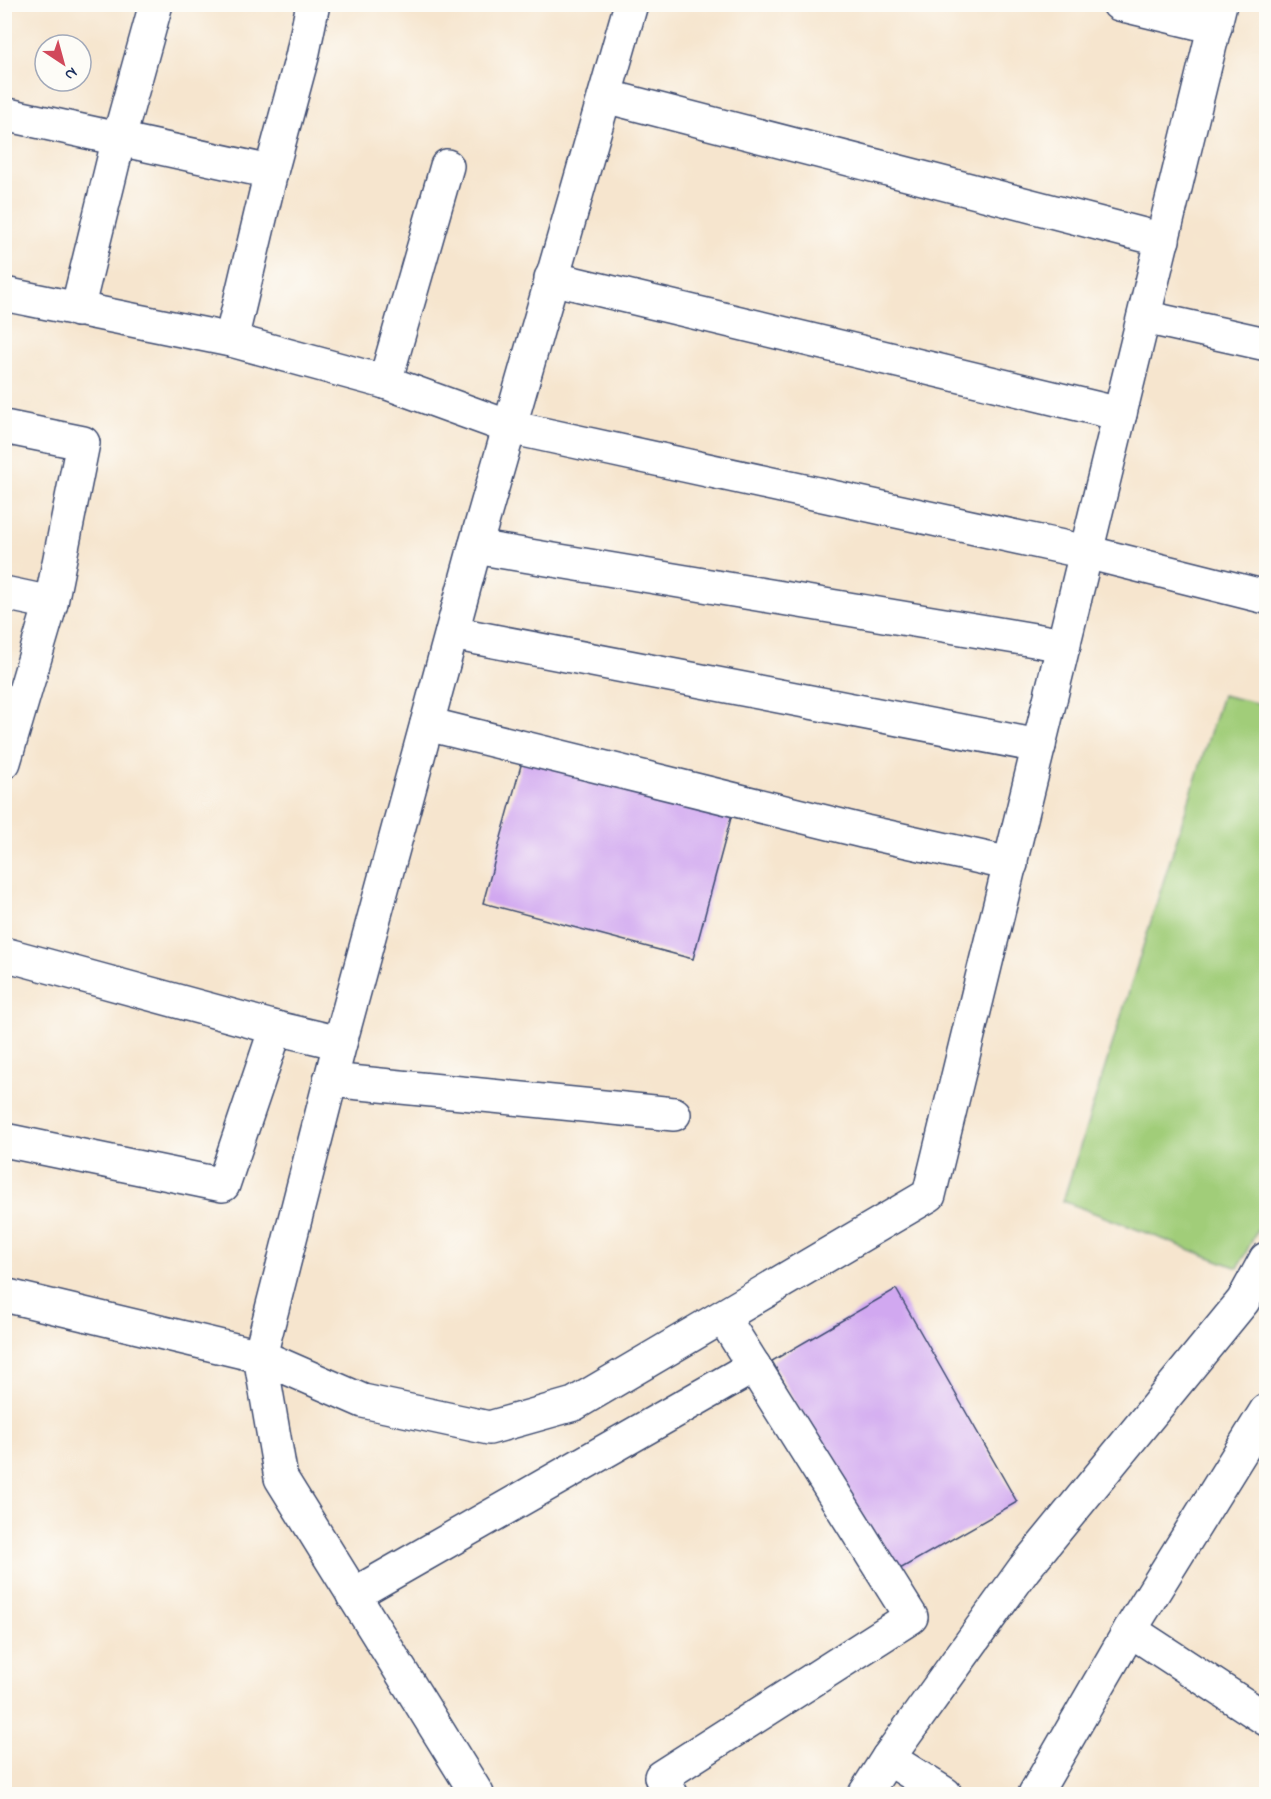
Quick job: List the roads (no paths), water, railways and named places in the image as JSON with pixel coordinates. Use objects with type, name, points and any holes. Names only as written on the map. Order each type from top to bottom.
[{"type":"street","points":[[77,310],[118,138],[156,4]]},
{"type":"street","points":[[231,340],[271,172],[302,57],[313,4]]},
{"type":"street","points":[[477,1794],[281,1478],[260,1356],[330,1080],[427,724],[509,427],[631,4]]},
{"type":"street","points":[[4,1295],[260,1356],[363,1401],[489,1428],[574,1404],[929,1195],[1218,16],[1119,4]]},
{"type":"street","points":[[605,96],[1163,240]]},
{"type":"street","points":[[4,114],[271,172]]},
{"type":"street","points":[[385,382],[447,166]]},
{"type":"street","points":[[552,278],[1120,414]]},
{"type":"street","points":[[4,294],[231,340],[385,382],[509,427],[1086,552],[1266,597]]},
{"type":"street","points":[[1144,317],[1266,345]]},
{"type":"street","points":[[4,427],[83,443],[51,603],[6,754]]},
{"type":"street","points":[[476,547],[1064,645]]},
{"type":"street","points":[[4,593],[51,603]]},
{"type":"street","points":[[452,633],[1039,746]]},
{"type":"street","points":[[427,724],[854,830],[1011,864]]},
{"type":"street","points":[[4,954],[276,1028],[340,1043]]},
{"type":"street","points":[[4,1140],[223,1185],[276,1028]]},
{"type":"street","points":[[330,1080],[674,1114]]},
{"type":"street","points":[[865,1794],[888,1758],[1024,1569],[1243,1301],[1266,1258]]},
{"type":"street","points":[[671,1794],[661,1777],[911,1617],[723,1317]]},
{"type":"street","points":[[352,1594],[754,1366]]},
{"type":"street","points":[[1035,1794],[1130,1630],[1266,1411]]},
{"type":"street","points":[[1130,1630],[1266,1719]]},
{"type":"street","points":[[888,1758],[945,1794]]}]
